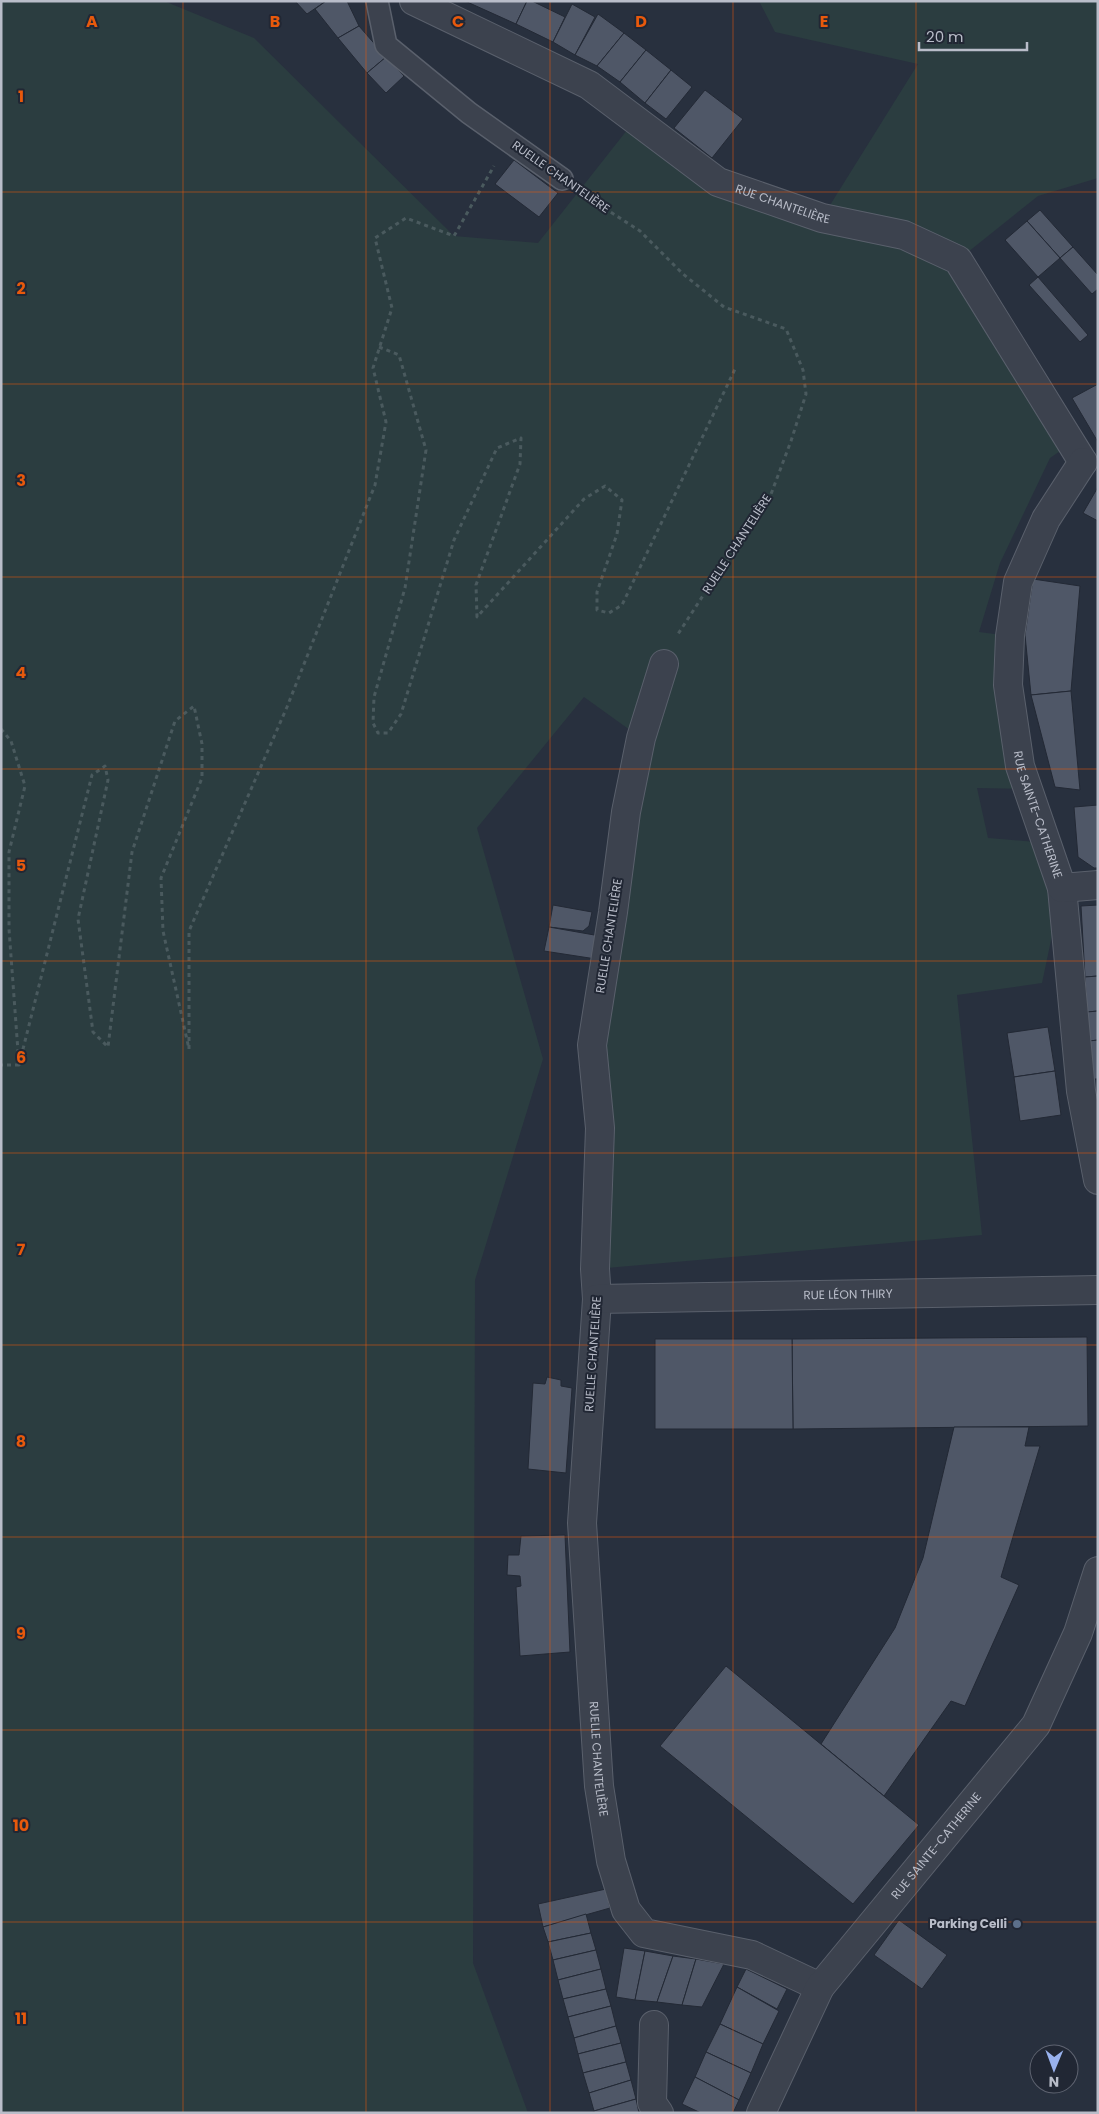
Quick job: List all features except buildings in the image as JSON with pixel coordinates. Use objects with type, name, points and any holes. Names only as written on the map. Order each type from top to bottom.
[{"type":"street","name":"RUE CHANTELIÈRE","points":[[414,1],[589,85],[718,182],[822,218],[904,236],[958,260],[1090,464]]},
{"type":"street","name":"RUE SAINTE-CATHERINE","points":[[1090,464],[1046,519],[1018,582],[1010,636],[1008,685],[1020,766],[1062,888],[1081,1091],[1098,1180]]},
{"type":"street","name":"RUELLE CHANTELIÈRE","points":[[664,664],[641,738],[626,812],[613,912],[592,1045],[600,1128],[595,1269],[598,1299],[582,1523],[598,1786],[611,1861],[626,1910],[644,1933],[752,1955],[820,1987]]},
{"type":"street","points":[[1062,888],[1098,885]]},
{"type":"street","name":"RUE LÉON THIRY","points":[[598,1299],[1098,1290]]},
{"type":"street","name":"RUE SAINTE-CATHERINE","points":[[762,2113],[820,1987],[1036,1725],[1078,1633],[1098,1571]]},
{"type":"street","points":[[654,2025],[652,2103],[659,2113]]},
{"type":"lane","name":"RUELLE CHANTELIÈRE","points":[[377,1],[386,45],[469,113],[562,178]]},
{"type":"path","points":[[19,1065],[92,775],[105,766],[108,780],[78,919],[93,1032],[108,1047],[132,852],[175,721],[194,706],[202,744],[202,778],[161,878],[163,931],[188,1049],[189,930],[287,707],[375,485],[386,422],[373,368],[378,347],[392,308],[375,238],[406,218],[454,236],[508,140]]},
{"type":"path","name":"RUELLE CHANTELIÈRE","points":[[562,178],[596,204],[640,231],[683,274],[724,307],[786,329],[803,370],[806,394],[768,502],[708,588],[673,643],[664,664]]},
{"type":"path","points":[[378,347],[399,355],[426,450],[405,588],[374,698],[373,723],[378,733],[388,732],[401,714],[454,540],[497,448],[521,438],[520,464],[476,585],[478,617],[584,499],[605,486],[622,500],[617,534],[597,592],[597,610],[609,613],[622,605],[736,367]]},
{"type":"path","points":[[1,729],[11,741],[25,786],[9,852],[9,929],[19,1065]]},
{"type":"path","points":[[1,1065],[19,1065]]},
{"type":"shaded area","points":[[1,1],[164,1],[254,38],[454,236],[538,243],[635,120],[718,182],[822,218],[918,64],[775,32],[759,1],[1098,1],[1098,178],[1038,196],[958,260],[1072,443],[1050,458],[1000,563],[979,632],[1010,636],[1028,789],[977,788],[988,838],[1047,843],[1062,888],[1042,983],[957,995],[982,1235],[595,1269],[592,1045],[641,738],[584,697],[477,828],[543,1059],[475,1280],[473,1963],[528,2113],[1,2113]]},
{"type":"place","name":"Parking Celli","points":[[1017,1924]]}]
